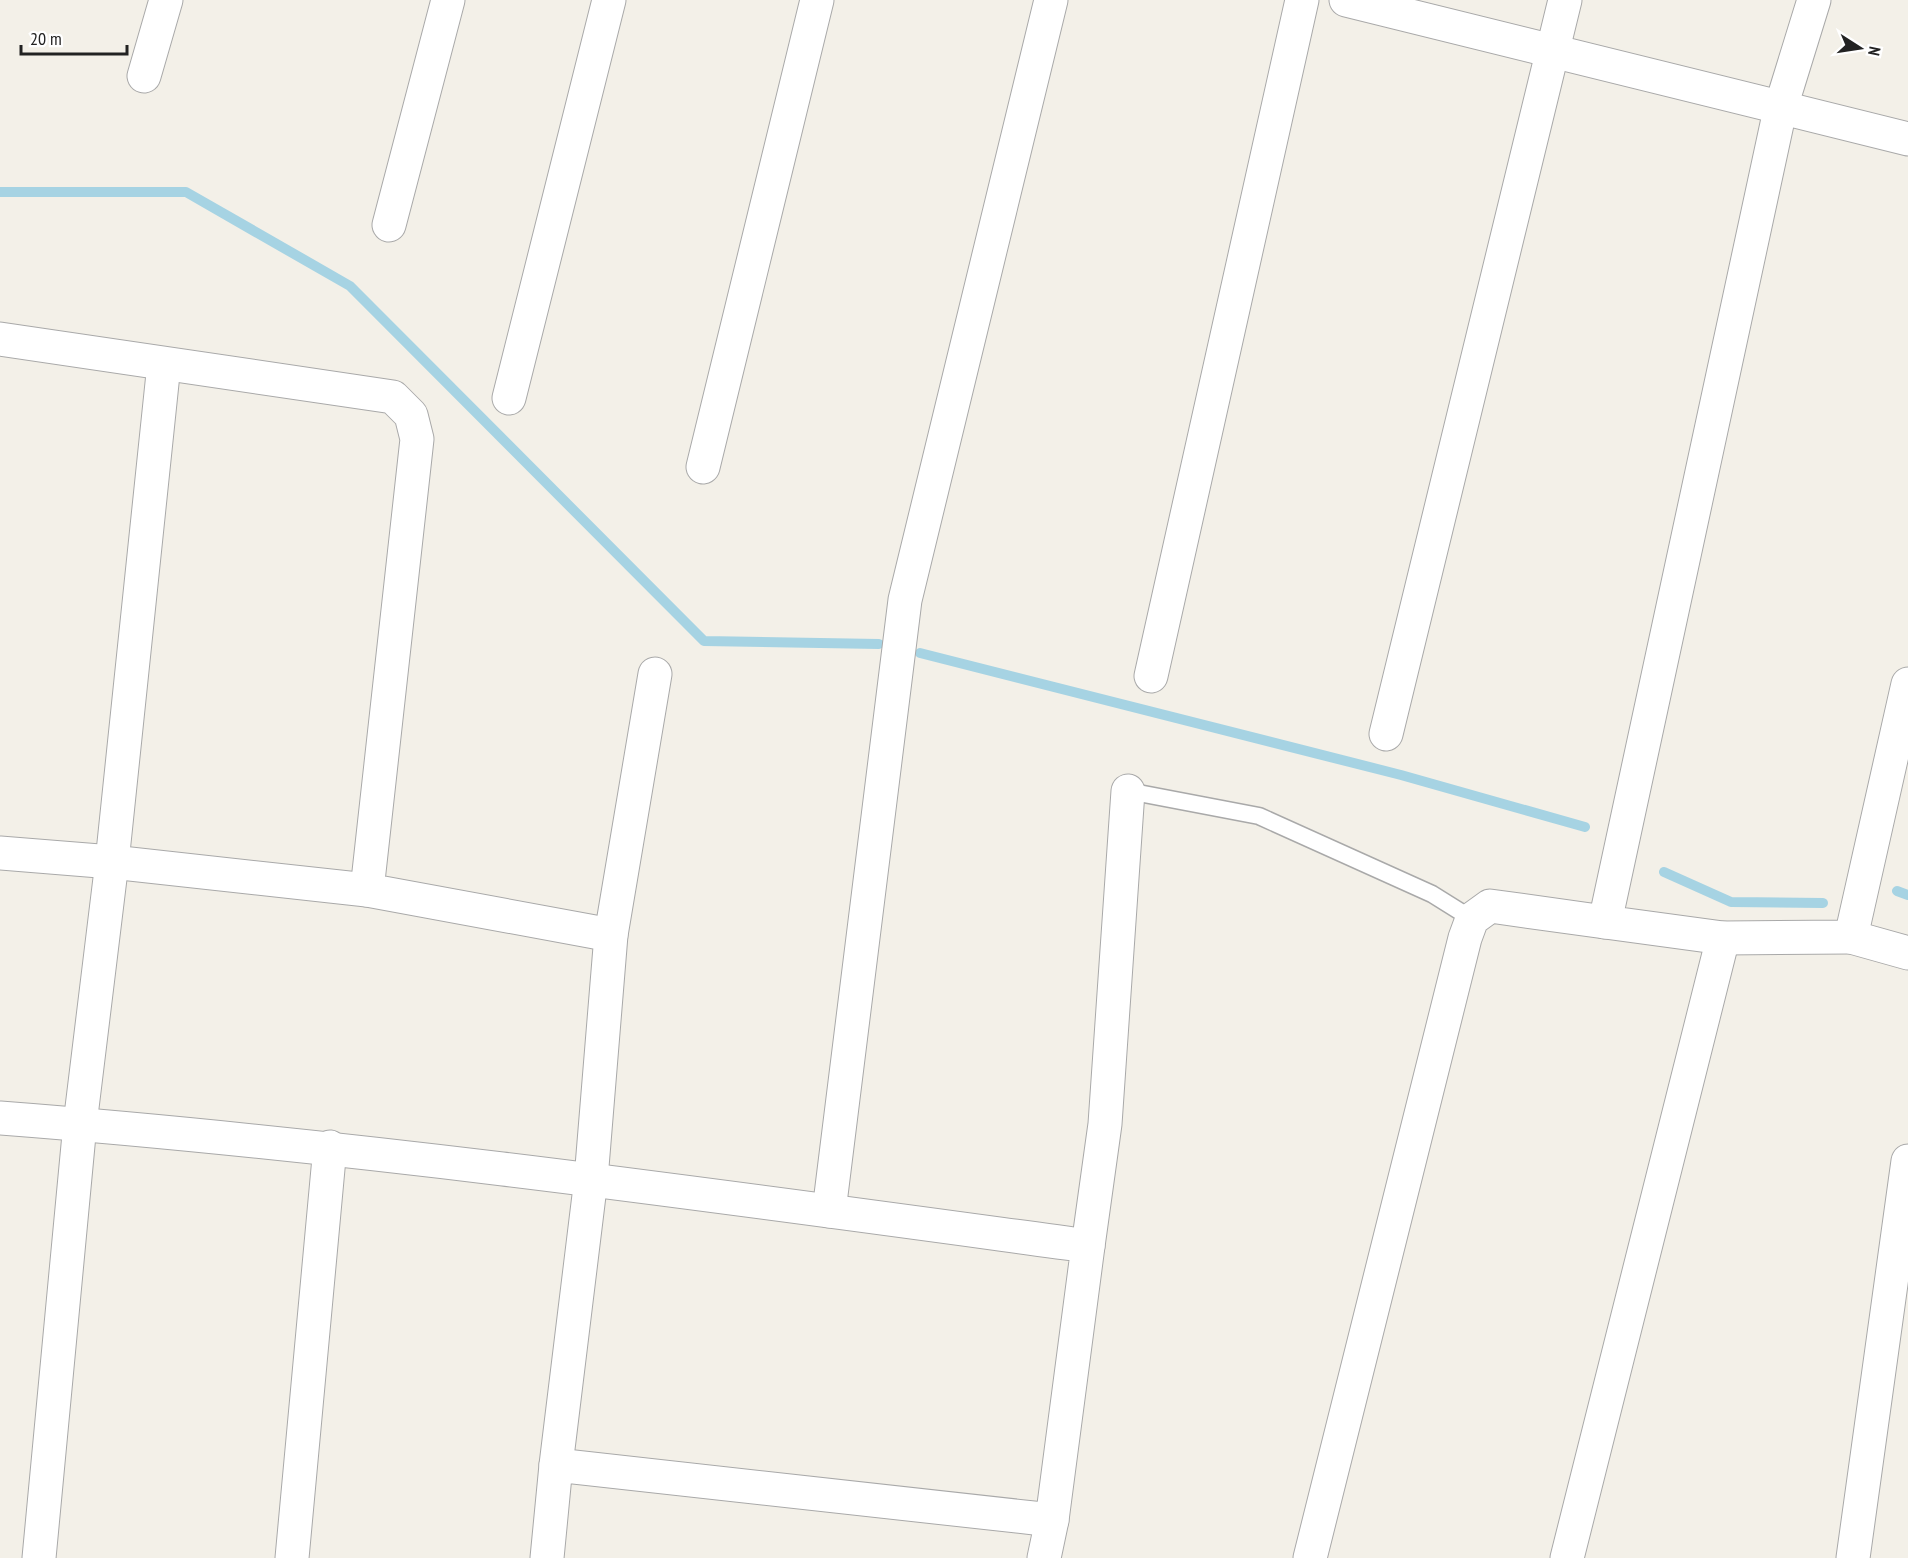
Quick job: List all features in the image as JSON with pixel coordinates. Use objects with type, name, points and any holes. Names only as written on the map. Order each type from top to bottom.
[{"type":"street","points":[[144,76],[166,0]]},
{"type":"street","points":[[389,225],[448,0]]},
{"type":"street","points":[[509,398],[609,0]]},
{"type":"street","points":[[703,467],[818,0]]},
{"type":"street","points":[[829,1211],[905,600],[1051,0]]},
{"type":"street","points":[[1151,676],[1302,0]]},
{"type":"street","points":[[1346,0],[1780,110],[1908,139]]},
{"type":"street","points":[[1386,734],[1565,0]]},
{"type":"street","points":[[1605,922],[1780,110],[1814,0]]},
{"type":"street","points":[[0,339],[367,391],[393,397],[411,415],[417,439],[367,890]]},
{"type":"street","points":[[39,1558],[80,1124],[112,862],[164,364]]},
{"type":"street","points":[[547,1558],[591,1179],[611,935],[655,674]]},
{"type":"street","points":[[1851,937],[1908,684]]},
{"type":"street","points":[[1044,1558],[1052,1520],[1106,1124],[1128,791]]},
{"type":"street","points":[[0,853],[112,862],[367,890],[611,935]]},
{"type":"street","points":[[1310,1558],[1465,938],[1473,919],[1490,906],[1723,938],[1851,937],[1908,953]]},
{"type":"street","points":[[1567,1558],[1723,938]]},
{"type":"street","points":[[0,1118],[330,1147],[591,1179],[1088,1246]]},
{"type":"street","points":[[292,1558],[330,1147]]},
{"type":"street","points":[[1853,1558],[1908,1161]]},
{"type":"street","points":[[556,1465],[1052,1520]]},
{"type":"lane","points":[[1128,791],[1259,816],[1432,894],[1473,919]]},
{"type":"waterway","points":[[0,192],[186,192],[350,286],[704,641],[879,644]]},
{"type":"waterway","points":[[920,653],[1401,775],[1585,827]]},
{"type":"waterway","points":[[1664,872],[1731,902],[1823,903]]},
{"type":"waterway","points":[[1897,891],[1908,895]]}]
